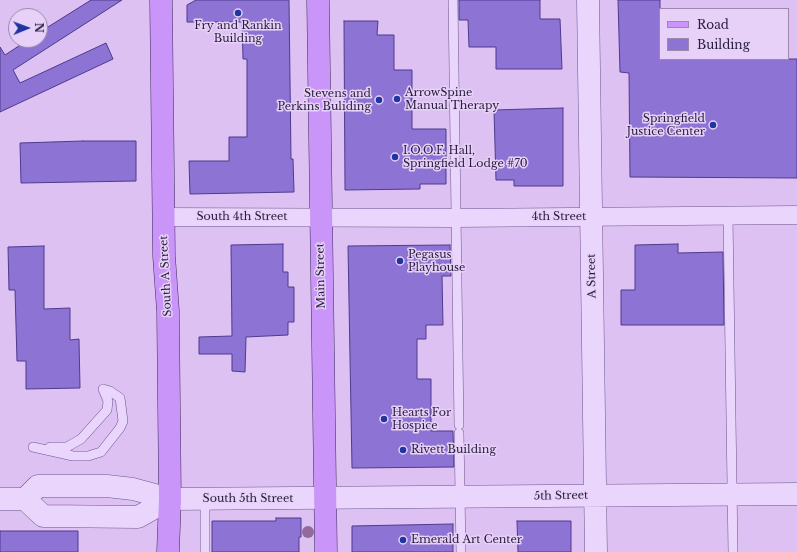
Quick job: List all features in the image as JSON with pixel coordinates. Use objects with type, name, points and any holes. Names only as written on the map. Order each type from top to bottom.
[{"type":"main road","name":"South A Street","points":[[160,0],[164,256],[168,311],[170,499],[168,552]]},
{"type":"main road","name":"Main Street","points":[[318,0],[326,552]]},
{"type":"street","name":"A Street","points":[[588,0],[596,552]]},
{"type":"street","name":"4th Street","points":[[320,217],[456,218],[797,215]]},
{"type":"street","name":"South 4th Street","points":[[163,217],[320,217]]},
{"type":"street","name":"South 5th Street","points":[[170,499],[138,517],[43,516],[25,499],[38,486],[107,486],[133,489],[170,499],[325,498]]},
{"type":"street","name":"5th Street","points":[[325,498],[797,494]]},
{"type":"street","points":[[0,500],[25,499]]},
{"type":"lane","points":[[453,0],[461,552]]},
{"type":"lane","points":[[728,216],[733,552]]},
{"type":"lane","points":[[103,389],[110,391],[120,398],[123,421],[120,428],[101,452],[88,456],[72,456],[33,447],[67,447],[81,440],[107,410],[108,401],[103,389]]},
{"type":"lane","points":[[204,499],[205,552]]},
{"type":"building","points":[[91,0],[122,0],[48,48],[48,27]]},
{"type":"building","points":[[196,0],[289,0],[291,159],[293,159],[294,192],[190,194],[189,161],[229,161],[229,137],[247,137],[247,59],[243,59],[242,22],[187,22],[187,5]]},
{"type":"building","points":[[459,0],[540,0],[540,19],[560,19],[562,69],[496,69],[496,47],[469,47],[468,20],[459,20]]},
{"type":"building","name":"Springfield Justice Center","points":[[618,0],[660,0],[659,60],[797,59],[797,178],[630,177],[629,73],[620,72]]},
{"type":"building","points":[[344,21],[378,21],[377,35],[394,35],[394,70],[412,70],[412,129],[446,129],[446,184],[420,184],[420,189],[345,190]]},
{"type":"building","points":[[106,43],[113,59],[0,112],[0,47],[5,55],[16,48],[47,48],[13,70],[20,83]]},
{"type":"building","points":[[563,108],[563,186],[514,186],[514,180],[496,180],[494,110]]},
{"type":"building","points":[[136,141],[136,181],[21,183],[20,143]]},
{"type":"building","points":[[283,244],[283,272],[288,272],[288,287],[294,287],[294,322],[288,322],[288,335],[246,337],[245,372],[232,371],[232,354],[199,354],[199,337],[232,336],[231,245]]},
{"type":"building","points":[[678,244],[678,253],[723,252],[724,325],[621,325],[621,290],[635,290],[635,245]]},
{"type":"building","points":[[450,245],[451,276],[442,276],[443,325],[426,325],[426,339],[417,339],[417,379],[431,379],[431,431],[453,431],[454,467],[352,468],[348,246]]},
{"type":"building","points":[[44,246],[44,309],[70,308],[70,340],[79,339],[80,388],[26,389],[26,361],[17,361],[15,290],[9,290],[8,247]]},
{"type":"building","points":[[276,518],[301,518],[299,552],[212,552],[212,521],[276,521]]},
{"type":"building","points":[[517,521],[571,521],[571,552],[518,552]]},
{"type":"building","name":"Emerald Art Center","points":[[453,524],[453,552],[352,552],[352,526]]},
{"type":"building","points":[[0,531],[78,531],[78,552],[0,552]]},
{"type":"place","name":"Fry and Rankin Building","points":[[238,13]]},
{"type":"place","name":"ArrowSpine Manual Therapy","points":[[397,99]]},
{"type":"place","name":"Stevens and Perkins Buliding","points":[[379,100]]},
{"type":"place","name":"Springfield Justice Center","points":[[713,125]]},
{"type":"place","name":"I.O.O.F. Hall, Springfield Lodge #70","points":[[395,157]]},
{"type":"place","name":"Pegasus Playhouse","points":[[400,261]]},
{"type":"place","name":"Hearts For Hospice","points":[[384,419]]},
{"type":"place","name":"Rivett Building","points":[[403,450]]},
{"type":"place","name":"Emerald Art Center","points":[[403,540]]}]
